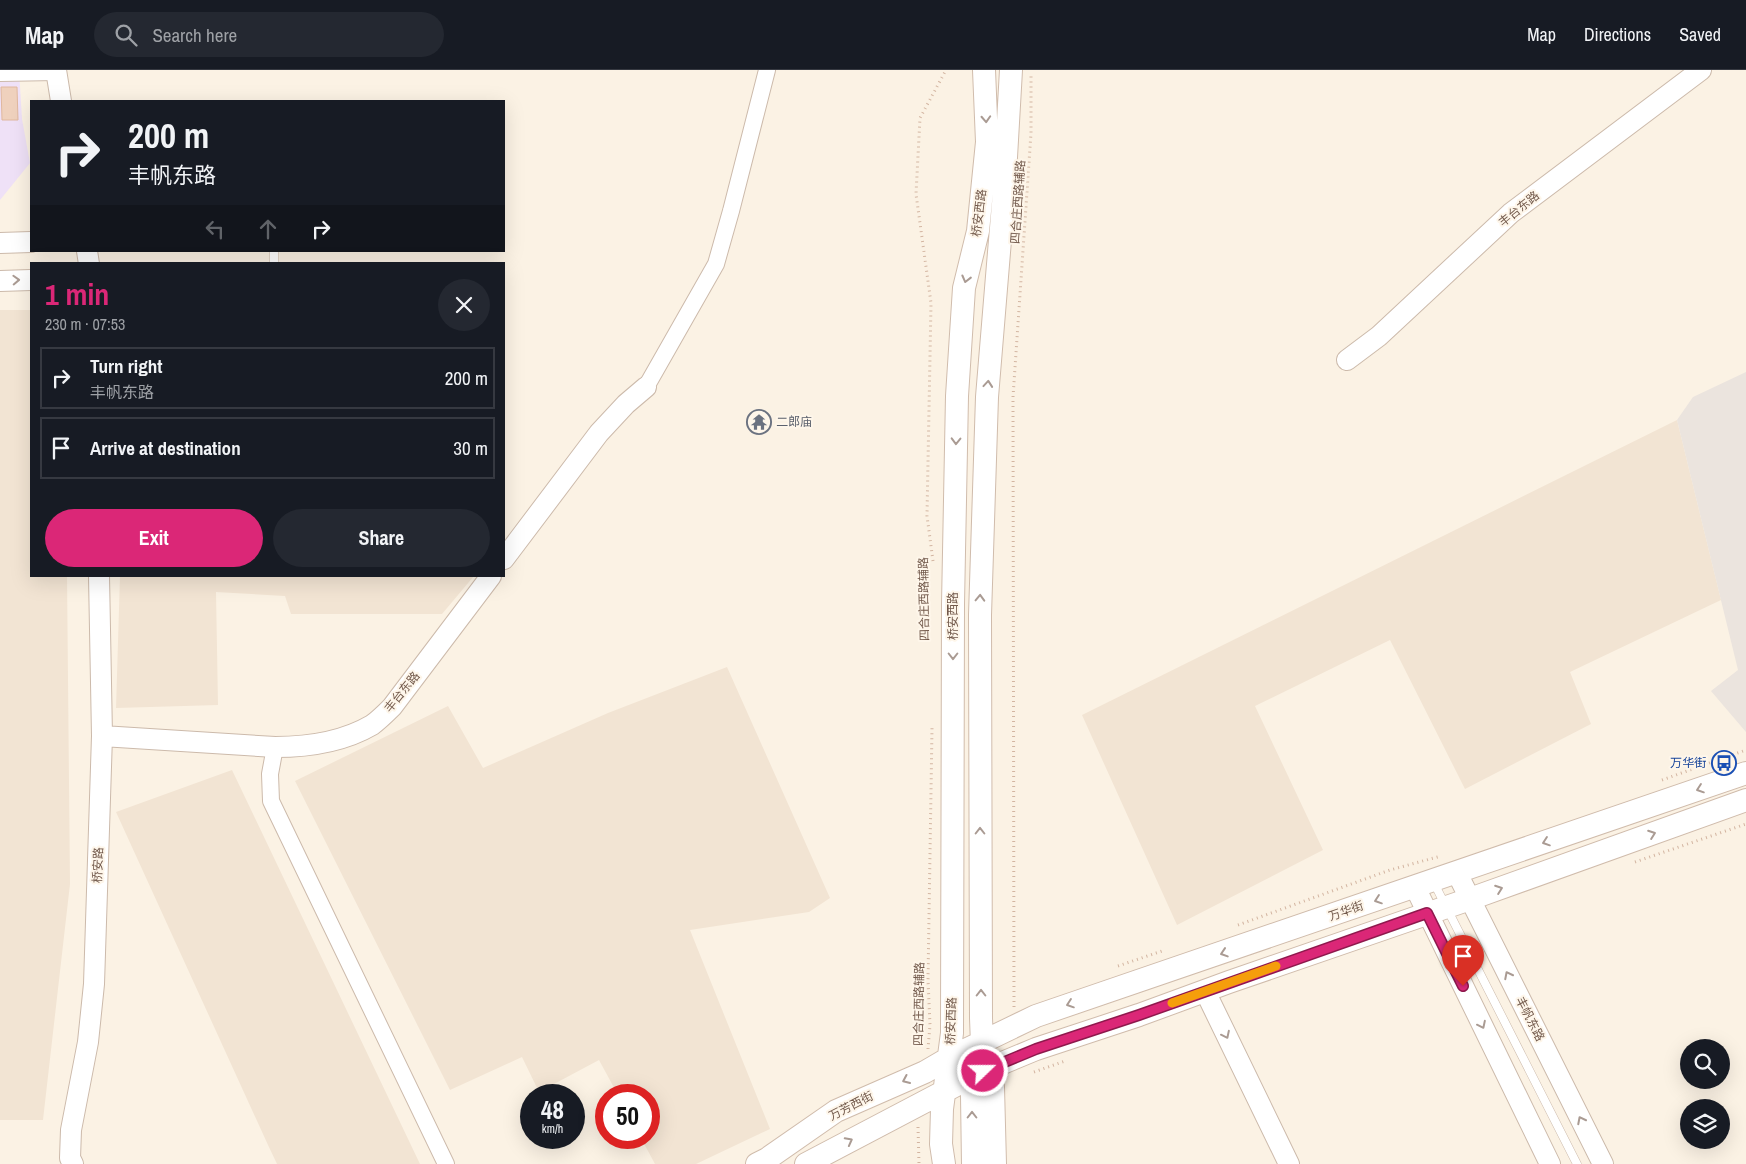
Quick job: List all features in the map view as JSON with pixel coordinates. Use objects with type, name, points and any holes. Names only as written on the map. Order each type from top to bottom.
[{"type":"main road","name":"桥安西路","points":[[940,1157],[944,1092],[952,1033],[953,604],[957,396],[964,288],[978,231],[987,142],[984,70]]},
{"type":"main road","name":"桥安西路","points":[[973,1164],[972,1096],[983,1071],[980,615],[987,397],[1004,192],[1011,70]]},
{"type":"main road","name":"万华街","points":[[949,1058],[1036,1016],[1746,773]]},
{"type":"main road","points":[[806,1164],[983,1071],[1036,1049],[1470,899],[1746,800]]},
{"type":"main road","name":"万芳西街","points":[[757,1164],[768,1159],[836,1111],[925,1072],[949,1058]]},
{"type":"main road","points":[[983,1071],[993,1087],[995,1164]]},
{"type":"street","points":[[505,558],[599,433],[626,404],[646,387],[716,264],[767,70]]},
{"type":"street","name":"丰台东路","points":[[1347,360],[1379,336],[1511,214],[1701,70]]},
{"type":"street","points":[[0,73],[56,71],[61,100]]},
{"type":"street","points":[[0,243],[30,242]]},
{"type":"street","points":[[0,281],[30,280]]},
{"type":"street","name":"桥安路","points":[[73,1164],[70,1158],[71,1130],[88,1042],[94,984],[102,736],[99,577]]},
{"type":"street","name":"丰台东路","points":[[275,747],[302,747],[350,736],[374,724],[392,706],[490,577]]},
{"type":"street","points":[[102,736],[275,747],[270,774],[271,801],[446,1164]]},
{"type":"street","name":"丰帆东路","points":[[1457,873],[1603,1164]]},
{"type":"street","points":[[1424,884],[1550,1164]]},
{"type":"street","points":[[1205,991],[1290,1164]]},
{"type":"lane","points":[[1437,910],[1577,1164]]},
{"type":"path","name":"四合庄西路辅路","points":[[934,568],[927,516],[931,303],[916,194],[920,118],[946,70]]},
{"type":"path","name":"四合庄西路辅路","points":[[1008,1013],[1015,1006],[1013,397],[1031,132],[1032,70]]},
{"type":"path","name":"四合庄西路辅路","points":[[925,1072],[930,1025],[928,980],[932,725]]},
{"type":"path","points":[[919,1105],[919,1164]]},
{"type":"shaded area","points":[[0,70],[19,70],[22,119],[30,163],[0,200]]},
{"type":"shaded area","points":[[0,310],[30,310],[30,577],[67,577],[70,884],[43,1120],[0,1120]]},
{"type":"shaded area","points":[[1746,372],[1746,732],[1711,691],[1738,670],[1677,420],[1693,397]]},
{"type":"shaded area","points":[[1677,420],[1721,600],[1570,672],[1591,724],[1465,789],[1390,640],[1255,706],[1323,850],[1177,925],[1082,715]]},
{"type":"shaded area","points":[[120,577],[473,577],[442,614],[291,614],[285,596],[216,592],[218,705],[116,708]]},
{"type":"shaded area","points":[[727,667],[830,898],[809,912],[690,930],[770,1129],[696,1164],[655,1164],[647,1149],[660,1149],[660,1084],[612,1084],[599,1060],[554,1084],[535,1084],[522,1057],[450,1090],[295,781],[448,706],[483,768],[608,713]]},
{"type":"shaded area","points":[[232,770],[420,1164],[277,1164],[116,812]]},
{"type":"building","points":[[1,87],[17,87],[18,120],[2,120]]},
{"type":"slow traffic","points":[[1172,1003],[1276,966]]},
{"type":"place","name":"二郎庙","points":[[759,422]]},
{"type":"place","name":"万华街","points":[[1724,763]]},
{"type":"route","points":[[983,1071],[1036,1049],[1139,1015],[1427,913],[1463,986]]}]
